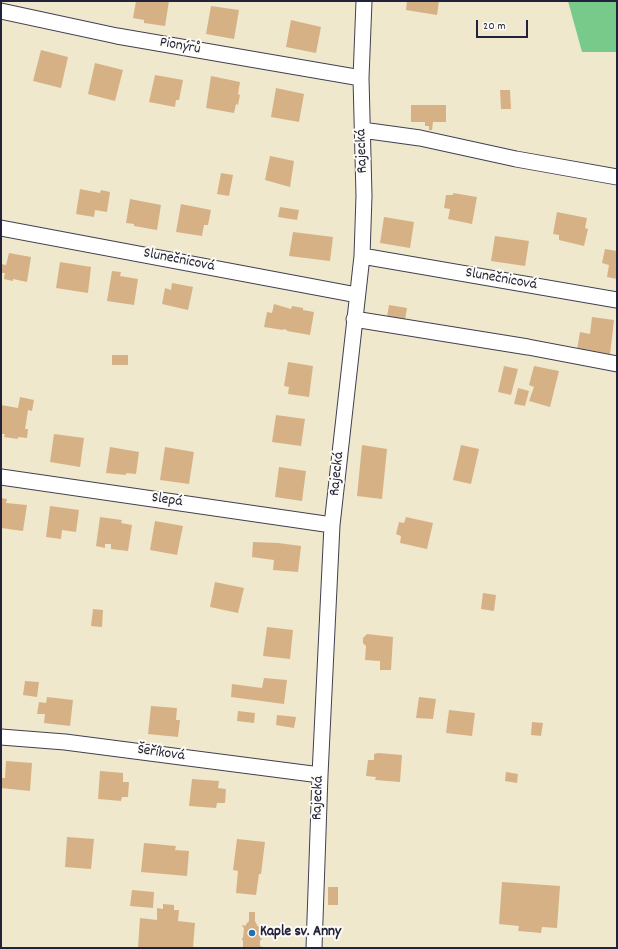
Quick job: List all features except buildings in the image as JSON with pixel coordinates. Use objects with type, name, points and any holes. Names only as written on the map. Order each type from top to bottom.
[{"type":"street","name":"Rajecká","points":[[314,948],[320,775],[332,525],[362,256],[364,196],[361,78],[364,1]]},
{"type":"street","name":"Pionýrů","points":[[1,11],[117,36],[361,78]]},
{"type":"street","points":[[362,130],[420,138],[516,159],[617,177]]},
{"type":"street","name":"Slunečnicová","points":[[1,228],[357,295]]},
{"type":"street","name":"Slunečnicová","points":[[362,256],[617,300]]},
{"type":"street","points":[[354,319],[528,347],[617,364]]},
{"type":"street","name":"Slepá","points":[[1,476],[332,525]]},
{"type":"street","name":"Šeříková","points":[[1,737],[64,742],[320,775]]},
{"type":"green space","points":[[568,1],[617,1],[617,52],[582,52]]},
{"type":"place","name":"Kaple sv. Anny","points":[[252,933]]}]
